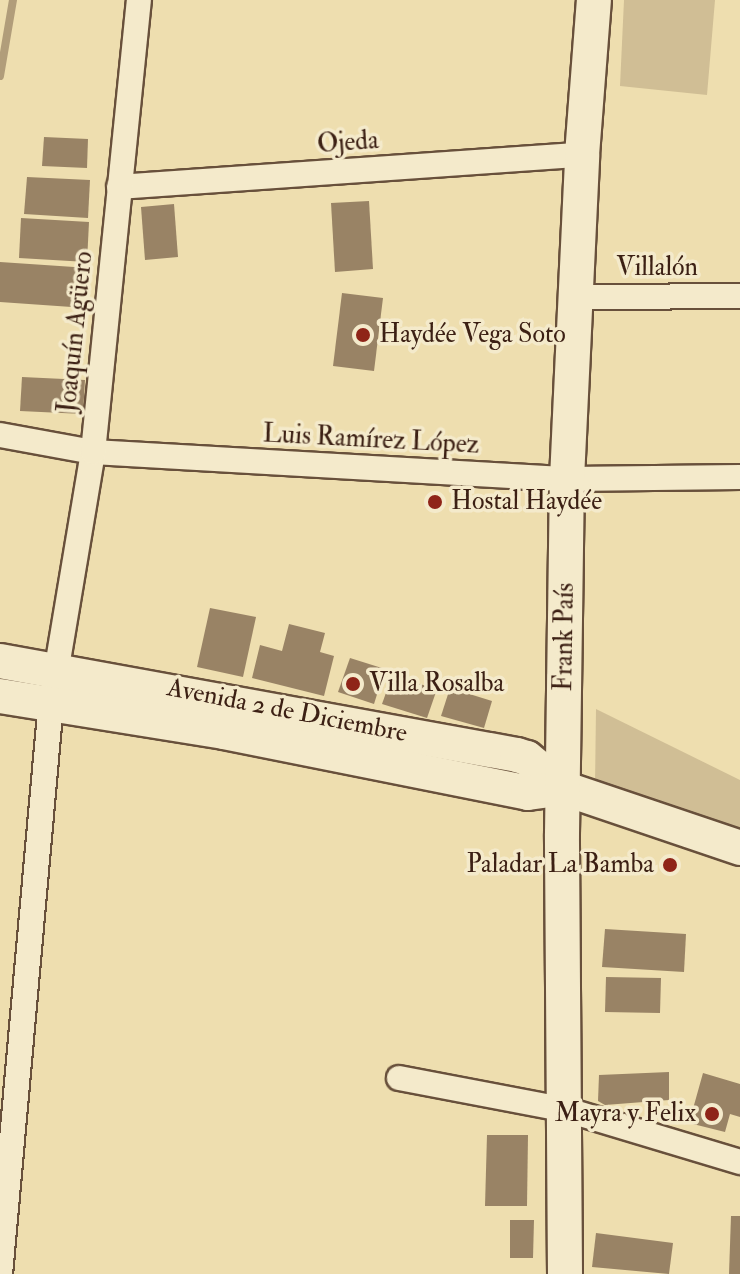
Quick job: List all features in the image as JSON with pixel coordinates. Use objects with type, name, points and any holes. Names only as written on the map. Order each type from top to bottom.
[{"type":"main road","name":"Frank País","points":[[565,1274],[567,1110],[562,834],[567,479],[582,155],[594,0]]},
{"type":"main road","name":"Avenida 2 de Diciembre","points":[[0,661],[527,758],[563,788],[740,848]]},
{"type":"main road","name":"Avenida 2 de Diciembre","points":[[28,700],[224,732],[528,793],[563,788]]},
{"type":"main road","points":[[527,758],[547,752],[563,741]]},
{"type":"main road","points":[[528,793],[549,806],[562,834]]},
{"type":"street","name":"Joaquín Agüero","points":[[0,1274],[28,700],[49,668],[93,452],[139,0]]},
{"type":"street","name":"Ojeda","points":[[119,187],[582,155]]},
{"type":"street","name":"Villalón","points":[[575,297],[740,296]]},
{"type":"street","name":"Luis Ramírez López","points":[[0,435],[93,452],[567,479],[740,477]]},
{"type":"street","points":[[399,1078],[567,1110],[740,1162]]},
{"type":"shaded area","points":[[624,0],[715,0],[707,95],[620,86]]},
{"type":"shaded area","points":[[596,709],[740,780],[740,832],[595,786]]},
{"type":"building","points":[[44,137],[88,139],[87,168],[42,166]]},
{"type":"building","points":[[27,177],[90,180],[88,218],[24,214]]},
{"type":"building","points":[[369,201],[373,269],[335,272],[331,203]]},
{"type":"building","points":[[174,204],[178,257],[145,260],[141,207]]},
{"type":"building","points":[[21,218],[89,222],[87,262],[19,258]]},
{"type":"building","points":[[0,262],[89,268],[86,308],[0,302]]},
{"type":"building","points":[[342,293],[383,298],[374,371],[333,366]]},
{"type":"building","points":[[22,377],[85,380],[83,414],[20,411]]},
{"type":"building","points":[[210,608],[256,617],[243,677],[197,667]]},
{"type":"building","points":[[289,624],[325,633],[320,652],[334,656],[324,696],[252,678],[260,645],[282,651]]},
{"type":"building","points":[[350,658],[385,669],[374,704],[338,692]]},
{"type":"building","points":[[392,676],[437,689],[427,718],[382,704]]},
{"type":"building","points":[[450,688],[492,701],[484,728],[441,716]]},
{"type":"building","points":[[605,929],[686,934],[684,972],[602,967]]},
{"type":"building","points":[[606,977],[661,978],[660,1013],[605,1012]]},
{"type":"building","points":[[669,1072],[669,1100],[605,1105],[598,1101],[599,1075]]},
{"type":"building","points":[[703,1073],[740,1084],[740,1117],[730,1114],[725,1132],[689,1123]]},
{"type":"building","points":[[487,1135],[528,1135],[527,1206],[485,1206]]},
{"type":"building","points":[[731,1216],[740,1216],[740,1274],[729,1274]]},
{"type":"building","points":[[510,1220],[534,1220],[533,1258],[510,1258]]},
{"type":"building","points":[[596,1233],[673,1243],[669,1274],[592,1267]]},
{"type":"waterway","points":[[0,76],[13,0]]},
{"type":"place","name":"Haydée Vega Soto","points":[[363,335]]},
{"type":"place","name":"Hostal Haydée","points":[[435,502]]},
{"type":"place","name":"Villa Rosalba","points":[[353,684]]},
{"type":"place","name":"Paladar La Bamba","points":[[670,865]]},
{"type":"place","name":"Mayra y Felix","points":[[712,1114]]}]
